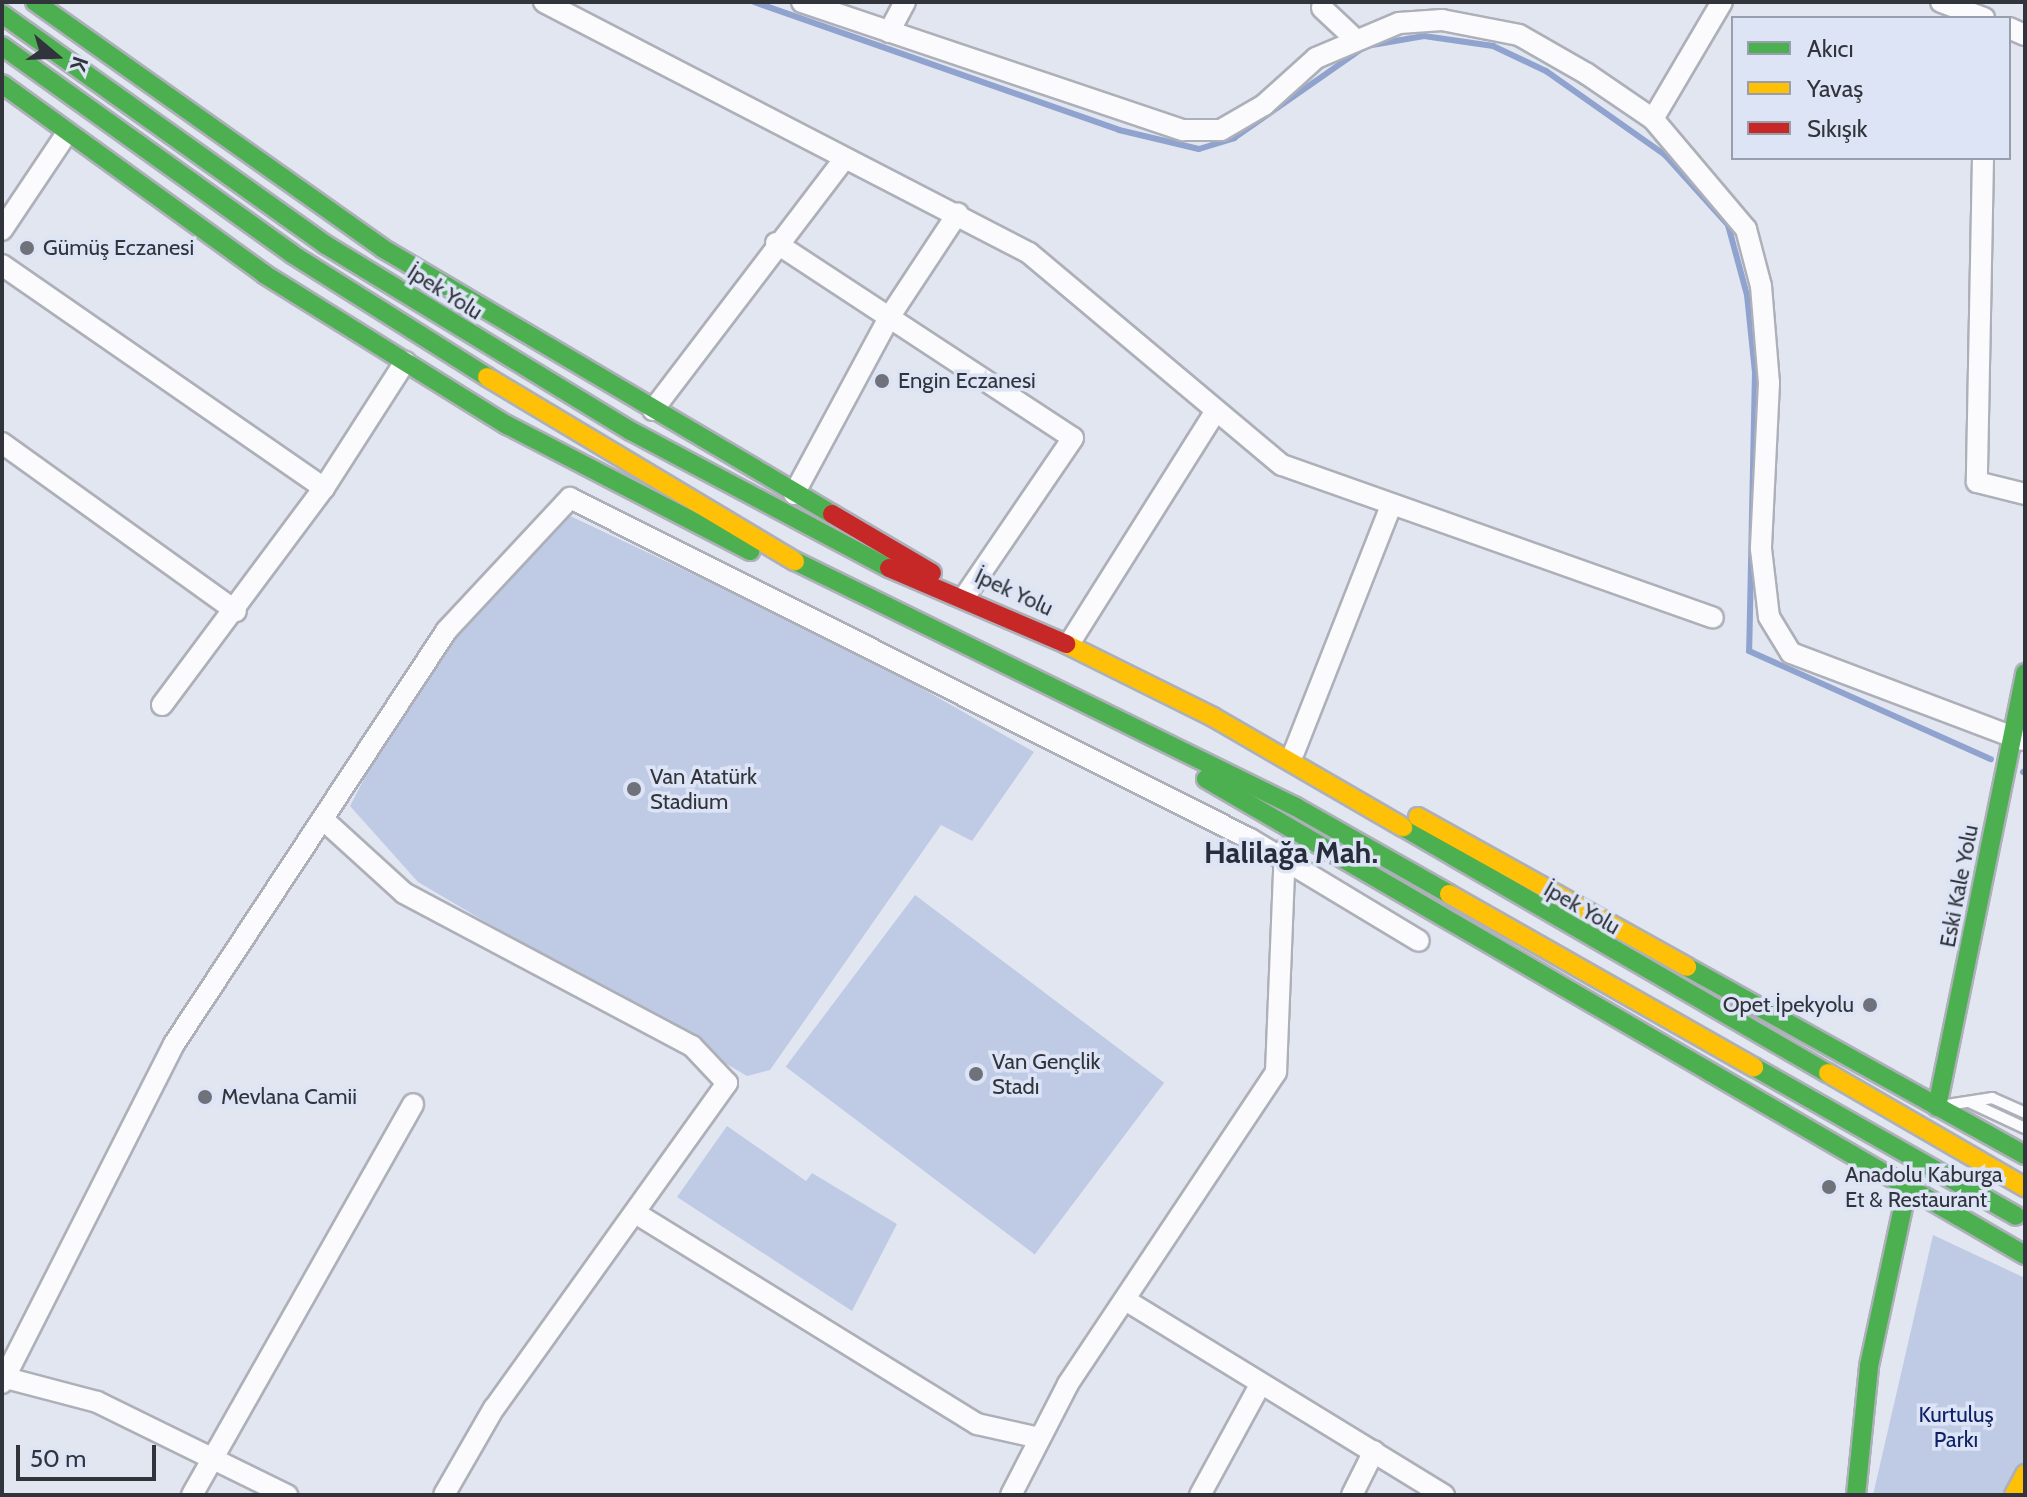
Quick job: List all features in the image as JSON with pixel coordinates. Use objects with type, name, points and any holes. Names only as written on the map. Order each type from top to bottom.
[{"type":"main road","points":[[35,2],[259,167],[653,410],[966,595]]},
{"type":"main road","name":"İpek Yolu","points":[[2,14],[223,175],[499,354],[784,519],[867,560],[966,595],[1213,717],[2025,1187]]},
{"type":"main road","points":[[2,46],[418,339],[851,593]]},
{"type":"main road","points":[[2,84],[264,274],[595,474],[1296,807],[2016,1216]]},
{"type":"main road","name":"Eski Kale Yolu","points":[[1937,1107],[2019,739],[2025,673]]},
{"type":"main road","points":[[1213,717],[1294,752],[2025,1155]]},
{"type":"main road","points":[[1117,723],[1286,829],[1907,1188],[2017,1243],[2025,1255]]},
{"type":"main road","points":[[1856,1495],[1869,1366],[1907,1188]]},
{"type":"main road","points":[[2014,1495],[2025,1474]]},
{"type":"street","points":[[544,2],[843,161],[958,213],[1029,253],[1214,414],[1282,465],[1390,508],[1713,618]]},
{"type":"street","points":[[802,2],[1183,130],[1221,130],[1353,37],[1442,20],[1519,35],[1653,119],[1746,229],[1761,286],[1769,383],[1761,549],[1769,617],[1791,653],[2019,739]]},
{"type":"street","points":[[889,32],[905,2]]},
{"type":"street","points":[[1653,119],[1722,2]]},
{"type":"street","points":[[1941,2],[1979,16]]},
{"type":"street","points":[[1322,8],[1353,37]]},
{"type":"street","points":[[2,230],[67,133]]},
{"type":"street","points":[[1983,160],[1977,482],[2025,494]]},
{"type":"street","points":[[653,410],[776,243],[843,161]]},
{"type":"street","points":[[794,494],[890,316],[958,213]]},
{"type":"street","points":[[776,243],[1073,438],[966,595]]},
{"type":"street","points":[[2,265],[324,488]]},
{"type":"street","points":[[162,705],[236,611],[324,488],[405,362]]},
{"type":"street","points":[[1069,644],[1214,414]]},
{"type":"street","points":[[2,443],[236,611]]},
{"type":"street","points":[[287,1495],[97,1402],[3,1380],[174,1044],[326,822],[446,631],[570,498],[1285,860],[1419,941]]},
{"type":"street","points":[[1294,752],[1390,508]]},
{"type":"street","points":[[326,822],[404,893],[692,1046],[727,1083],[637,1214],[494,1408],[444,1495]]},
{"type":"street","points":[[1011,1495],[1039,1438],[1276,1072],[1286,829]]},
{"type":"street","points":[[192,1495],[413,1104]]},
{"type":"street","points":[[637,1214],[977,1424],[1039,1438]]},
{"type":"street","points":[[1127,1301],[1259,1387],[1374,1451],[1444,1495]]},
{"type":"street","points":[[1200,1495],[1259,1387]]},
{"type":"street","points":[[1352,1495],[1374,1451]]},
{"type":"lane","points":[[1937,1107],[1992,1098],[2025,1113]]},
{"type":"lane","points":[[1968,1102],[2025,1128]]},
{"type":"green space","points":[[568,515],[854,650],[1034,752],[972,841],[941,825],[770,1070],[747,1076],[418,882],[350,806],[403,704],[454,628]]},
{"type":"green space","name":"Van Gençlik Stadı","points":[[915,895],[1164,1083],[1035,1254],[786,1067]]},
{"type":"green space","points":[[727,1126],[806,1181],[812,1173],[897,1224],[852,1311],[677,1197]]},
{"type":"green space","name":"Kurtuluş Parkı","points":[[1933,1235],[2025,1278],[2025,1469],[2011,1495],[1873,1495]]},
{"type":"waterway","points":[[754,2],[1119,130],[1199,149],[1234,138],[1366,46],[1424,36],[1493,46],[1546,71],[1665,155],[1728,225],[1747,295],[1755,372],[1749,651],[1991,759]]},
{"type":"traffic: fast","points":[[35,2],[382,248],[832,514]]},
{"type":"traffic: fast","points":[[2,14],[326,245],[631,431],[889,568]]},
{"type":"traffic: fast","points":[[2,46],[292,254],[487,377]]},
{"type":"traffic: fast","points":[[2,84],[264,274],[507,425],[750,551]]},
{"type":"traffic: fast","points":[[795,561],[1296,807],[1449,894]]},
{"type":"traffic: fast","points":[[1937,1107],[2025,673]]},
{"type":"traffic: fast","points":[[1206,779],[2025,1255]]},
{"type":"traffic: fast","points":[[1403,827],[1828,1073]]},
{"type":"traffic: fast","points":[[1687,967],[2025,1155]]},
{"type":"traffic: fast","points":[[1754,1067],[2016,1216]]},
{"type":"traffic: fast","points":[[1856,1495],[1869,1366],[1907,1188]]},
{"type":"traffic: slow","points":[[487,377],[795,561]]},
{"type":"traffic: slow","points":[[1066,644],[1213,717],[1403,827]]},
{"type":"traffic: slow","points":[[1418,817],[1687,967]]},
{"type":"traffic: slow","points":[[1449,894],[1754,1067]]},
{"type":"traffic: slow","points":[[1828,1073],[2025,1187]]},
{"type":"traffic: slow","points":[[2014,1495],[2025,1474]]},
{"type":"traffic: jam","points":[[832,514],[932,573]]},
{"type":"traffic: jam","points":[[889,568],[1066,644]]},
{"type":"place","name":"Gümüş Eczanesi","points":[[27,248]]},
{"type":"place","name":"Engin Eczanesi","points":[[882,381]]},
{"type":"place","name":"Van Atatürk Stadium","points":[[634,789]]},
{"type":"place","name":"Opet İpekyolu","points":[[1870,1005]]},
{"type":"place","name":"Van Gençlik Stadı","points":[[976,1074]]},
{"type":"place","name":"Mevlana Camii","points":[[205,1097]]},
{"type":"place","name":"Anadolu Kaburga Et & Restaurant","points":[[1829,1187]]},
{"type":"district","name":"Halilağa Mah.","points":[[1291,853]]}]
